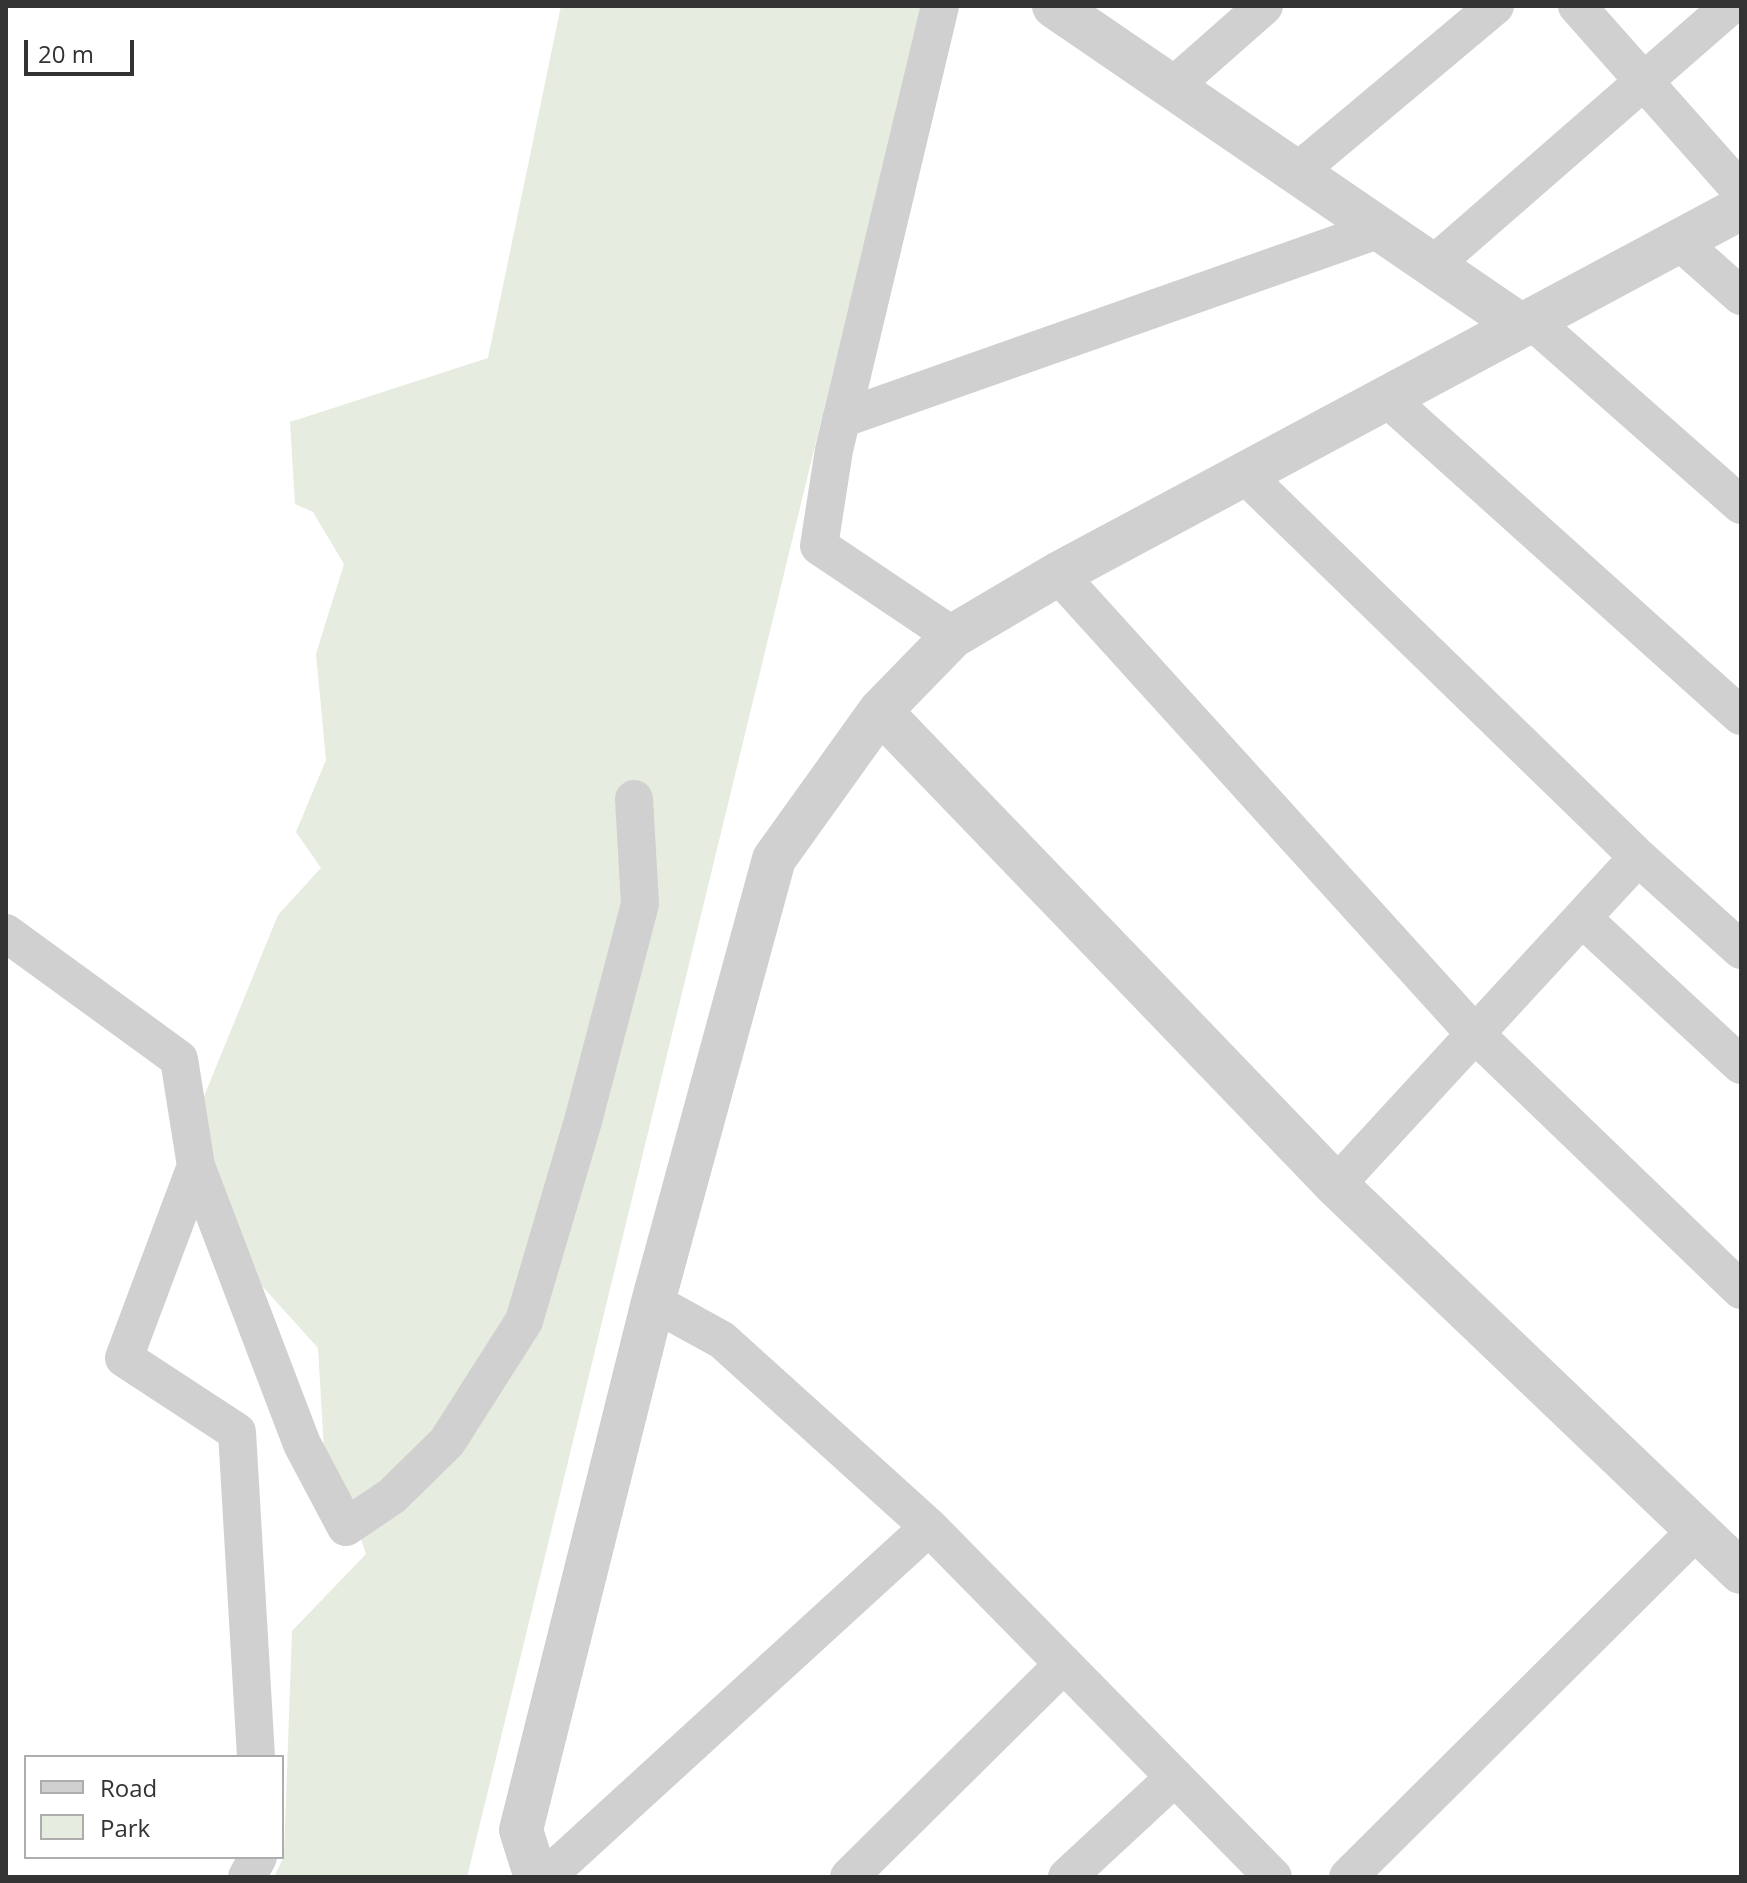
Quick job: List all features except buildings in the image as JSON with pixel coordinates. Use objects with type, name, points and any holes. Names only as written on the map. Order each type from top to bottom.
[{"type":"street","points":[[940,6],[834,450],[819,546],[953,636]]},
{"type":"street","points":[[1054,6],[1433,265],[1526,322],[1741,505]]},
{"type":"street","points":[[1172,87],[1264,6]]},
{"type":"street","points":[[1297,172],[1495,6]]},
{"type":"street","points":[[1577,6],[1741,191]]},
{"type":"street","points":[[1433,265],[1730,6]]},
{"type":"street","points":[[929,1527],[543,1877],[532,1865],[521,1830],[653,1302],[774,859],[880,711],[953,636],[1058,574],[1741,208]]},
{"type":"street","points":[[841,419],[1380,229]]},
{"type":"street","points":[[1679,241],[1741,296]]},
{"type":"street","points":[[1386,397],[1741,716]]},
{"type":"street","points":[[1244,474],[1638,857],[1741,950]]},
{"type":"street","points":[[1058,574],[1475,1034],[1741,1290]]},
{"type":"street","points":[[880,711],[1336,1185],[1741,1572]]},
{"type":"street","points":[[6,933],[179,1059],[196,1166],[302,1444],[346,1527],[392,1496],[447,1442],[524,1321],[583,1121],[640,904],[634,799]]},
{"type":"street","points":[[1336,1185],[1638,857]]},
{"type":"street","points":[[1582,918],[1741,1065]]},
{"type":"street","points":[[196,1166],[124,1358],[237,1432],[256,1755]]},
{"type":"street","points":[[653,1302],[722,1340],[929,1527],[1273,1877]]},
{"type":"street","points":[[1348,1877],[1697,1530]]},
{"type":"street","points":[[849,1877],[1064,1664]]},
{"type":"street","points":[[1067,1877],[1175,1777]]},
{"type":"street","points":[[247,1877],[257,1859]]},
{"type":"green space","points":[[561,6],[922,6],[467,1877],[274,1877],[284,1859],[292,1631],[366,1554],[346,1494],[324,1450],[318,1348],[262,1286],[215,1167],[203,1099],[278,915],[321,868],[296,832],[326,760],[316,654],[344,564],[313,512],[295,504],[290,422],[488,358]]}]
